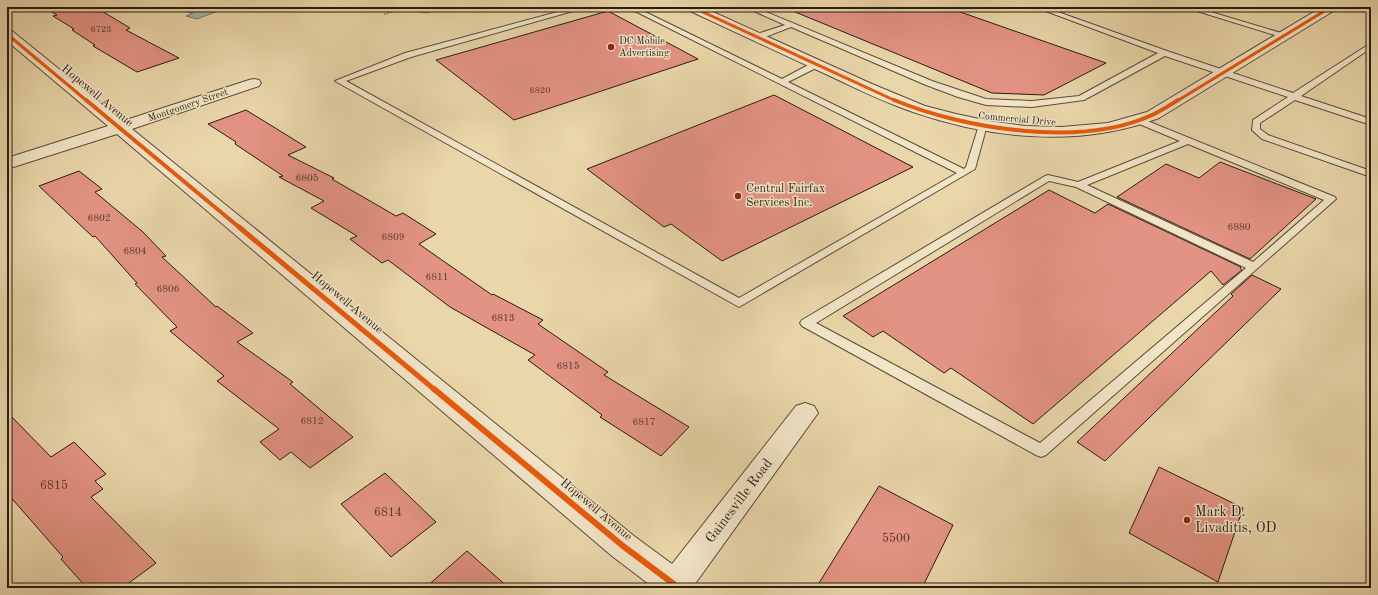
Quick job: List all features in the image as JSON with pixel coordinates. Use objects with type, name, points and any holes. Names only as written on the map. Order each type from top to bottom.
[{"type":"street","name":"Commercial Drive","points":[[692,7],[757,38],[918,109],[945,117],[983,125],[1022,130],[1075,131],[1118,126],[1140,121],[1153,115],[1331,7]]},
{"type":"street","name":"Hopewell Avenue","points":[[7,34],[623,546],[674,586]]},
{"type":"street","name":"Montgomery Street","points":[[7,164],[254,83]]},
{"type":"street","name":"Gainesville Road","points":[[674,586],[805,413]]},
{"type":"lane","points":[[584,7],[408,55],[339,81],[739,303],[970,169],[983,125]]},
{"type":"lane","points":[[630,7],[772,76],[963,172]]},
{"type":"lane","points":[[748,7],[928,83],[986,102],[1032,104],[1081,98],[1164,54]]},
{"type":"lane","points":[[1038,7],[1218,75],[1290,99],[1371,122]]},
{"type":"lane","points":[[1187,7],[1284,36]]},
{"type":"lane","points":[[757,38],[791,25]]},
{"type":"lane","points":[[1371,45],[1256,122],[1256,130],[1265,137],[1371,174]]},
{"type":"lane","points":[[783,82],[815,64]]},
{"type":"lane","points":[[1140,121],[1331,199],[1254,268],[1041,451],[806,323],[1048,178],[1079,185],[1254,268]]},
{"type":"lane","points":[[1079,185],[1188,141]]},
{"type":"path","points":[[384,14],[404,9],[426,12],[448,7]]},
{"type":"water","points":[[167,7],[228,7],[197,19],[186,16],[193,13]]},
{"type":"building","points":[[43,7],[95,7],[130,28],[126,30],[179,58],[137,72],[93,46],[95,45],[72,30],[74,29],[53,16],[57,15]]},
{"type":"building","points":[[783,7],[946,7],[1106,63],[1044,95],[992,93]]},
{"type":"building","points":[[608,11],[698,59],[514,120],[436,60]]},
{"type":"building","name":"Central Fairfax Services Inc.","points":[[774,95],[913,167],[722,261],[671,224],[664,227],[587,169]]},
{"type":"building","points":[[246,110],[306,147],[288,155],[334,178],[332,179],[396,216],[403,213],[436,234],[419,244],[492,295],[493,294],[543,320],[538,324],[608,372],[604,375],[689,427],[661,456],[600,417],[602,415],[528,360],[535,355],[450,307],[388,260],[382,263],[350,239],[357,236],[311,208],[324,201],[279,177],[283,176],[208,124]]},
{"type":"building","points":[[1220,162],[1316,199],[1250,259],[1117,197],[1166,164],[1199,178]]},
{"type":"building","points":[[79,171],[102,189],[95,192],[143,232],[166,256],[162,257],[216,307],[217,306],[253,333],[237,342],[293,382],[290,384],[353,437],[310,468],[291,452],[280,460],[260,442],[279,429],[217,381],[224,376],[170,331],[177,327],[135,284],[137,283],[95,236],[93,237],[39,186]]},
{"type":"building","points":[[1049,190],[1095,213],[1108,204],[1241,267],[1240,268],[1242,270],[1223,285],[1211,271],[1033,424],[951,368],[944,373],[883,331],[873,337],[843,316]]},
{"type":"building","points":[[1252,275],[1281,289],[1105,461],[1077,442],[1233,296],[1231,294]]},
{"type":"building","points":[[7,412],[51,457],[74,442],[106,474],[95,481],[103,489],[91,497],[156,563],[122,588],[87,588],[61,559],[63,557],[7,493]]},
{"type":"building","name":"Mark D. Livaditis, OD","points":[[1159,467],[1243,508],[1218,582],[1129,533]]},
{"type":"building","points":[[385,473],[436,522],[391,557],[341,504]]},
{"type":"building","points":[[879,486],[953,525],[922,588],[816,588]]},
{"type":"building","points":[[467,551],[509,588],[425,588]]},
{"type":"cycle path","points":[[692,7],[781,49],[919,109],[972,123],[1007,129],[1044,132],[1085,131],[1108,128],[1131,123],[1153,115],[1331,7]]},
{"type":"cycle path","points":[[7,34],[623,546],[675,585]]},
{"type":"place","name":"DC Mobile Advertising","points":[[611,47]]},
{"type":"place","name":"Central Fairfax Services Inc.","points":[[738,196]]},
{"type":"place","name":"Mark D. Livaditis, OD","points":[[1187,520]]}]
